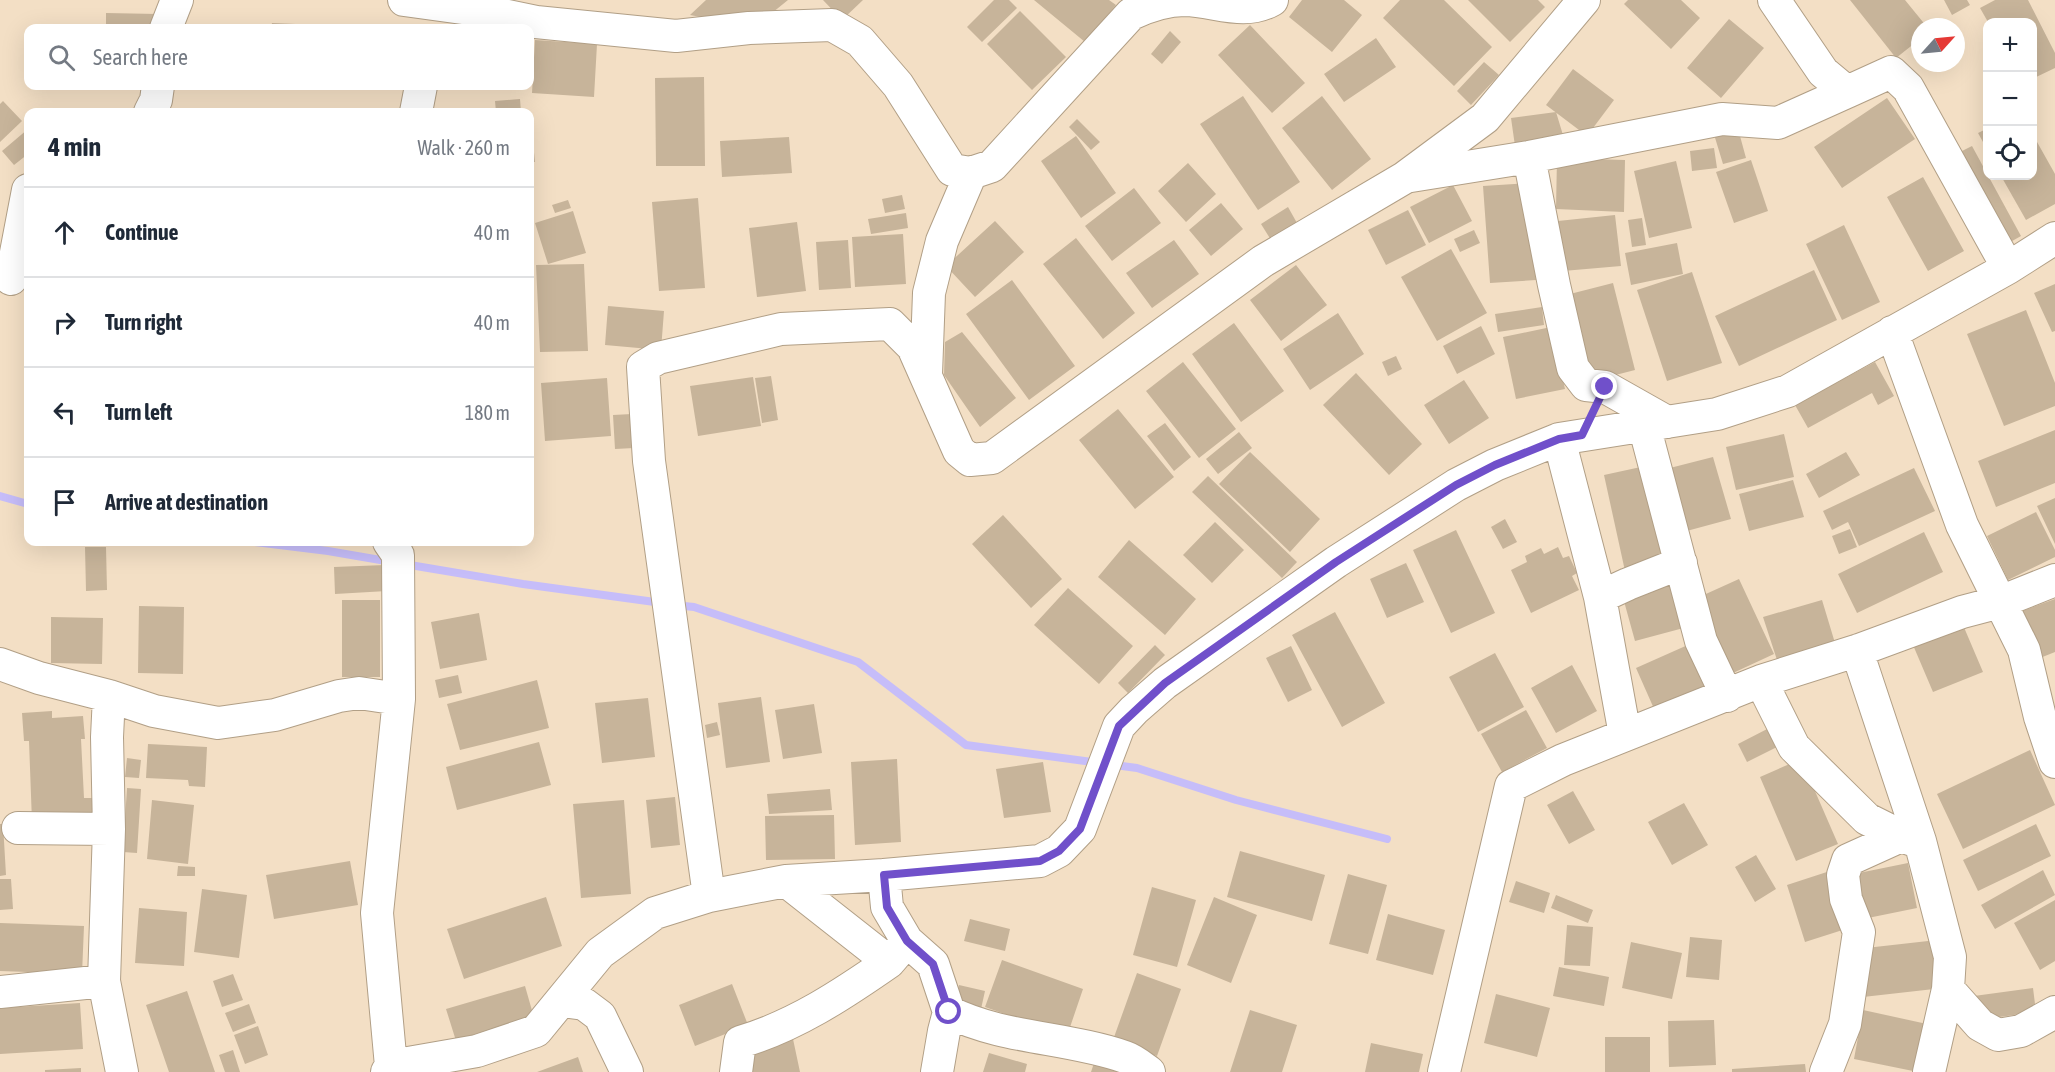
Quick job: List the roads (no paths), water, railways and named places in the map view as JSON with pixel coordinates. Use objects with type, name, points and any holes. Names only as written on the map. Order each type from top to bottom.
[{"type":"street","points":[[168,24],[177,0]]},
{"type":"street","points":[[404,0],[434,16],[508,8],[536,22],[676,36],[749,28],[832,25],[860,40],[898,85],[952,170],[971,172],[992,166],[1131,14],[1152,5],[1184,0],[1252,9],[1272,0]]},
{"type":"street","points":[[890,324],[913,347],[959,451],[970,460],[992,458],[1263,261],[1404,178],[1485,118],[1584,0]]},
{"type":"street","points":[[1774,0],[1823,72],[1847,92]]},
{"type":"street","points":[[1404,178],[1529,157],[1722,119],[1778,123],[1891,72],[1908,88],[2008,268]]},
{"type":"street","points":[[152,108],[157,90]]},
{"type":"street","points":[[417,108],[420,90]]},
{"type":"street","points":[[1529,157],[1554,285],[1574,368],[1586,385],[1605,387],[1655,423],[1681,563],[1701,641],[1727,696]]},
{"type":"street","points":[[926,375],[929,293],[942,241],[971,172]]},
{"type":"street","points":[[13,280],[24,214]]},
{"type":"street","points":[[392,546],[398,555],[399,699],[377,913],[389,1069],[477,1051],[536,1031],[600,953],[655,913],[709,896],[786,880],[884,875],[1040,861],[1059,851],[1080,829],[1119,726],[1165,683],[1336,562],[1456,485],[1495,465],[1570,437],[1717,414],[1788,391],[2008,268],[2055,238]]},
{"type":"street","points":[[709,896],[649,461],[643,367],[658,358],[781,330],[890,324],[914,310],[929,293]]},
{"type":"street","points":[[1892,332],[1962,525],[2025,650],[2040,717],[2055,762]]},
{"type":"street","points":[[1605,387],[1570,437],[1625,735]]},
{"type":"street","points":[[1600,597],[1681,563]]},
{"type":"street","points":[[1444,1072],[1510,786],[1563,760],[1761,681],[1860,650],[1962,612],[2000,602],[2055,580]]},
{"type":"street","points":[[1860,650],[1860,660],[1910,839],[1950,957],[1948,989],[1929,1072]]},
{"type":"street","points":[[0,664],[39,678],[109,696],[154,711],[218,723],[275,715],[339,696],[359,693],[399,699]]},
{"type":"street","points":[[1761,681],[1794,747],[1867,819],[1910,839]]},
{"type":"street","points":[[109,696],[107,737],[109,828],[104,981],[122,1072]]},
{"type":"street","points":[[18,828],[109,828]]},
{"type":"street","points":[[1826,1072],[1845,1024],[1859,932],[1846,899],[1843,874],[1848,860],[1910,839]]},
{"type":"street","points":[[884,875],[887,907],[898,952]]},
{"type":"street","points":[[786,880],[898,952],[933,964],[949,1012],[937,1072]]},
{"type":"street","points":[[736,1072],[740,1042],[768,1034],[842,995],[898,952]]},
{"type":"street","points":[[0,992],[104,981]]},
{"type":"street","points":[[1948,989],[1980,1025],[1998,1035],[2020,1031],[2055,1012]]},
{"type":"street","points":[[562,1001],[584,1004],[600,1016],[627,1072]]},
{"type":"street","points":[[949,1012],[971,1023],[1127,1058],[1149,1072]]},
{"type":"waterway","points":[[0,496],[24,503]]},
{"type":"waterway","points":[[287,546],[392,562]]},
{"type":"waterway","points":[[404,564],[523,584],[662,603]]},
{"type":"waterway","points":[[674,605],[694,607],[858,662],[966,745],[1137,768],[1236,800],[1387,839]]}]
